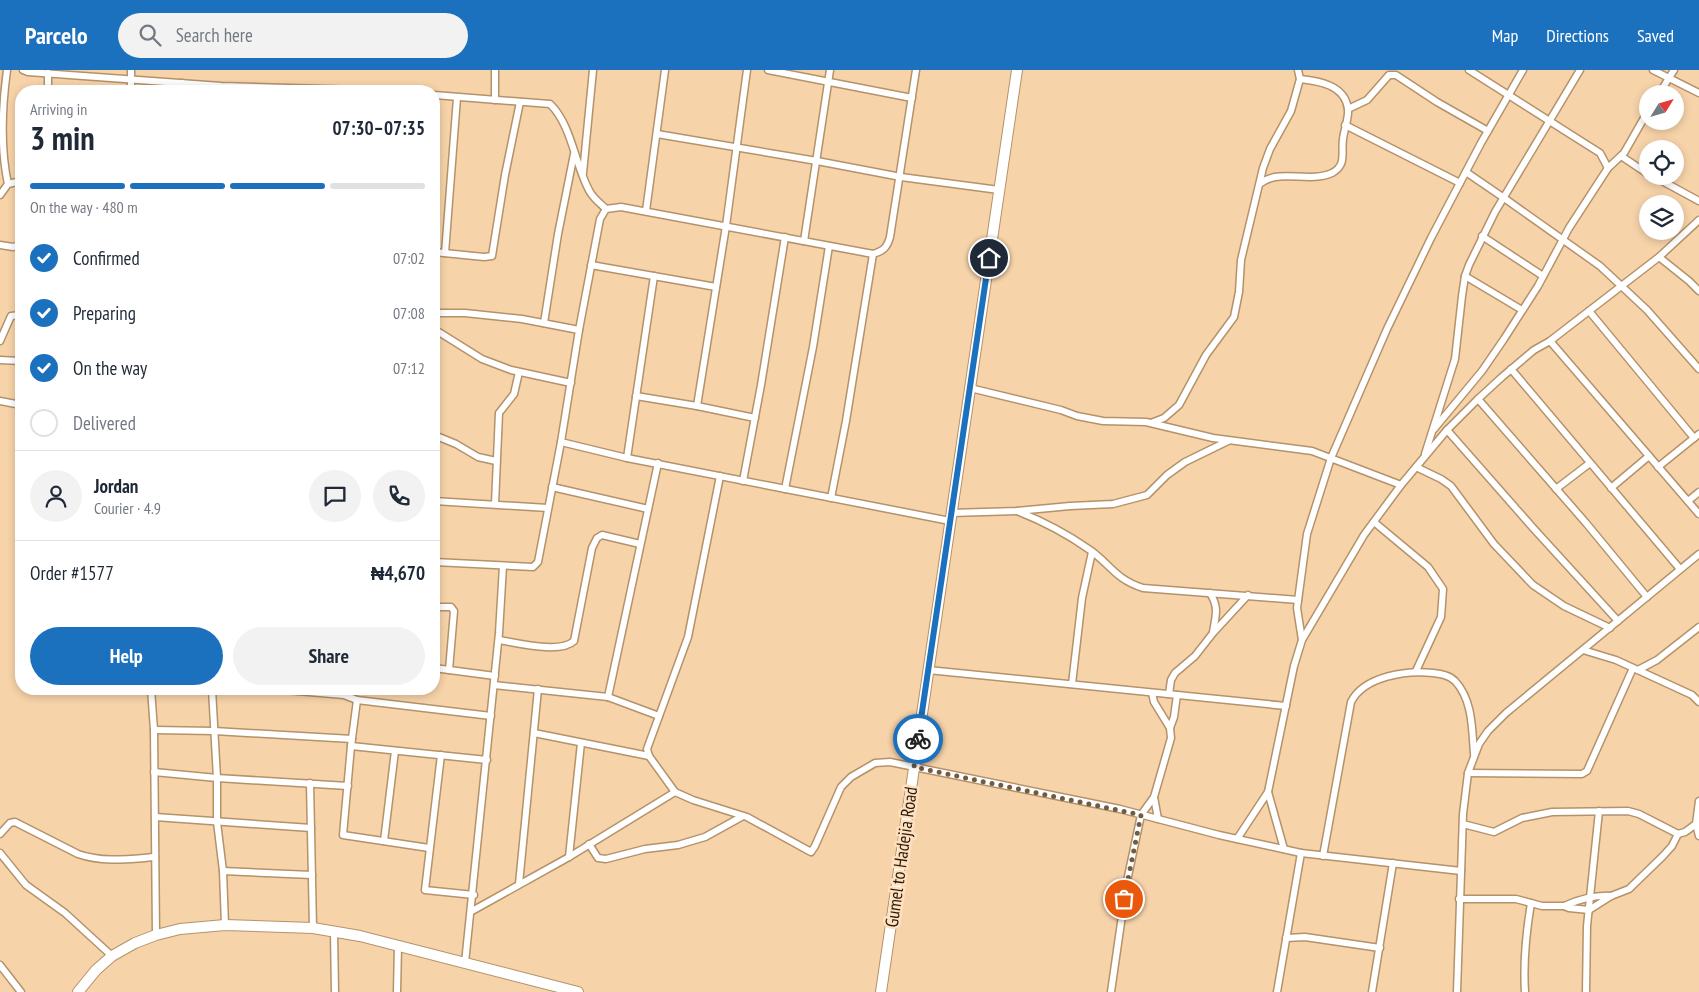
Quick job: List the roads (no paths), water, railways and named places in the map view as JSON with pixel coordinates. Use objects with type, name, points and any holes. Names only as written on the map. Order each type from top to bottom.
[{"type":"main road","name":"Gumel to Hadejia Road","points":[[881,992],[1017,70]]},
{"type":"main road","points":[[78,992],[96,970],[112,956],[135,943],[156,934],[180,929],[225,925],[313,928],[398,945],[578,992]]},
{"type":"street","points":[[7,70],[2,126],[3,162],[8,184]]},
{"type":"street","points":[[23,70],[48,73],[64,72],[198,85]]},
{"type":"street","points":[[131,70],[131,85]]},
{"type":"street","points":[[495,70],[495,100]]},
{"type":"street","points":[[583,176],[593,70]]},
{"type":"street","points":[[646,212],[665,70]]},
{"type":"street","points":[[697,406],[726,226],[747,70]]},
{"type":"street","points":[[768,70],[912,98]]},
{"type":"street","points":[[804,241],[830,70]]},
{"type":"street","points":[[606,209],[621,207],[873,254],[880,252],[887,247],[889,242],[901,177],[916,70]]},
{"type":"street","points":[[1150,423],[1164,418],[1179,404],[1206,355],[1234,317],[1240,292],[1241,260],[1261,183],[1263,168],[1270,149],[1291,111],[1300,79],[1298,70]]},
{"type":"street","points":[[1469,70],[1600,153],[1608,168]]},
{"type":"street","points":[[1302,640],[1297,608],[1307,534],[1331,458],[1387,329],[1460,183],[1523,70]]},
{"type":"street","points":[[1424,458],[1454,359],[1465,276],[1482,236],[1580,70]]},
{"type":"street","points":[[1653,70],[1699,93]]},
{"type":"street","points":[[1665,85],[1674,70]]},
{"type":"street","points":[[48,73],[48,85]]},
{"type":"street","points":[[1348,109],[1367,100],[1389,75],[1396,75],[1437,102],[1488,131]]},
{"type":"street","points":[[1261,183],[1277,176],[1324,175],[1340,167],[1343,160],[1342,142],[1348,109],[1344,97],[1328,84],[1300,79]]},
{"type":"street","points":[[440,96],[550,104],[556,109],[590,194],[606,209]]},
{"type":"street","points":[[445,253],[457,98]]},
{"type":"street","points":[[440,253],[492,256],[505,175],[520,102]]},
{"type":"street","points":[[1345,125],[1460,183]]},
{"type":"street","points":[[1432,432],[1482,371],[1522,310],[1563,239],[1608,168],[1621,156],[1639,126]]},
{"type":"street","points":[[657,134],[901,177],[999,190]]},
{"type":"street","points":[[544,323],[558,234],[574,153]]},
{"type":"street","points":[[1621,156],[1639,168]]},
{"type":"street","points":[[1466,172],[1600,266],[1647,310],[1699,370]]},
{"type":"street","points":[[0,195],[8,184],[15,182]]},
{"type":"street","points":[[1670,185],[1699,201]]},
{"type":"street","points":[[440,562],[536,566],[540,557],[561,442],[591,264],[600,219],[606,209]]},
{"type":"street","points":[[1237,839],[1268,792],[1294,666],[1302,640],[1364,535],[1401,485],[1447,430],[1478,398],[1534,350],[1550,341],[1658,257],[1699,220]]},
{"type":"street","points":[[1482,236],[1543,276]]},
{"type":"street","points":[[743,481],[785,237]]},
{"type":"street","points":[[0,245],[15,246]]},
{"type":"street","points":[[784,489],[813,347],[829,246]]},
{"type":"street","points":[[831,498],[846,421],[873,254]]},
{"type":"street","points":[[1658,257],[1690,281],[1699,291]]},
{"type":"street","points":[[591,264],[716,288]]},
{"type":"street","points":[[627,458],[654,276]]},
{"type":"street","points":[[1465,276],[1522,310]]},
{"type":"street","points":[[1589,311],[1697,436],[1658,466]]},
{"type":"street","points":[[440,314],[465,312],[579,330]]},
{"type":"street","points":[[0,340],[11,316],[15,316]]},
{"type":"street","points":[[440,333],[482,359],[519,372],[571,383]]},
{"type":"street","points":[[1550,341],[1699,514]]},
{"type":"street","points":[[0,360],[15,361]]},
{"type":"street","points":[[1511,369],[1680,569]]},
{"type":"street","points":[[495,504],[499,413],[514,394],[519,372]]},
{"type":"street","points":[[970,388],[1061,410],[1077,416],[1150,423],[1228,440],[1312,451],[1401,485]]},
{"type":"street","points":[[636,396],[755,418]]},
{"type":"street","points":[[1478,398],[1647,597]]},
{"type":"street","points":[[0,401],[15,404]]},
{"type":"street","points":[[1447,430],[1618,621]]},
{"type":"street","points":[[440,437],[478,457],[496,461]]},
{"type":"street","points":[[561,442],[627,458],[784,489],[951,517],[1113,504],[1147,495],[1167,475],[1185,462],[1228,440]]},
{"type":"street","points":[[1611,488],[1649,456]]},
{"type":"street","points":[[608,697],[658,463]]},
{"type":"street","points":[[1556,489],[1590,463]]},
{"type":"street","points":[[1416,468],[1441,479],[1451,486],[1494,544],[1533,584],[1564,606],[1610,628]]},
{"type":"street","points":[[720,476],[688,637],[647,749],[649,756],[675,792],[693,800],[743,816],[811,852],[841,788],[851,777],[875,763],[890,762],[1141,815],[1300,853],[1461,871]]},
{"type":"street","points":[[552,487],[648,509]]},
{"type":"street","points":[[1688,501],[1699,492]]},
{"type":"street","points":[[440,501],[548,508]]},
{"type":"street","points":[[1018,511],[1047,523],[1092,552],[1112,571],[1130,584],[1143,588],[1298,600]]},
{"type":"street","points":[[1374,522],[1428,567],[1442,589],[1442,617],[1416,671]]},
{"type":"street","points":[[499,640],[557,648],[569,645],[574,641],[592,548],[596,538],[602,535],[640,544]]},
{"type":"street","points":[[1072,684],[1082,598],[1092,552]]},
{"type":"street","points":[[1457,992],[1463,824],[1468,773],[1474,755],[1488,731],[1506,713],[1699,554]]},
{"type":"street","points":[[466,963],[499,640],[503,566]]},
{"type":"street","points":[[1210,593],[1216,603],[1213,633]]},
{"type":"street","points":[[1169,694],[1171,680],[1175,674],[1194,656],[1248,595]]},
{"type":"street","points":[[440,606],[451,607],[454,611],[449,670]]},
{"type":"street","points":[[1468,773],[1550,775],[1582,774],[1587,771],[1636,669],[1657,660],[1698,629]]},
{"type":"street","points":[[1583,650],[1616,660],[1696,694],[1699,702]]},
{"type":"street","points":[[440,669],[495,676]]},
{"type":"street","points":[[928,670],[1286,706]]},
{"type":"street","points":[[1323,856],[1351,702],[1355,694],[1372,683],[1388,677],[1416,671],[1450,677],[1455,681],[1468,706],[1472,726],[1474,755]]},
{"type":"street","points":[[494,685],[608,697],[659,716]]},
{"type":"street","points":[[520,884],[538,689]]},
{"type":"street","points":[[1152,693],[1154,702],[1170,728]]},
{"type":"street","points":[[151,695],[154,730],[156,934]]},
{"type":"street","points":[[212,695],[217,778],[217,822],[223,871],[225,925]]},
{"type":"street","points":[[344,695],[357,700],[491,716]]},
{"type":"street","points":[[1111,992],[1127,881],[1141,815],[1154,798],[1171,738],[1170,728],[1174,717],[1177,695]]},
{"type":"street","points":[[357,700],[343,835],[429,848]]},
{"type":"street","points":[[154,730],[214,730],[352,743],[395,750],[487,760]]},
{"type":"street","points":[[534,733],[649,756]]},
{"type":"street","points":[[569,857],[581,743]]},
{"type":"street","points":[[384,841],[395,750]]},
{"type":"street","points":[[441,755],[425,890],[474,895]]},
{"type":"street","points":[[154,772],[348,786]]},
{"type":"street","points":[[310,783],[313,928]]},
{"type":"street","points":[[472,911],[569,857],[675,792]]},
{"type":"street","points":[[1268,792],[1284,849]]},
{"type":"street","points":[[1154,798],[1158,819]]},
{"type":"street","points":[[1699,801],[1696,824],[1699,836]]},
{"type":"street","points":[[1463,824],[1494,832],[1522,818],[1552,812],[1628,811],[1678,834],[1685,832],[1696,824]]},
{"type":"street","points":[[1586,992],[1586,926],[1599,812]]},
{"type":"street","points":[[589,844],[598,858],[606,859],[645,849],[678,845],[705,837],[743,816]]},
{"type":"street","points":[[155,817],[311,828]]},
{"type":"street","points":[[0,834],[14,822],[89,858],[113,860],[155,857]]},
{"type":"street","points":[[1564,906],[1589,910],[1610,896],[1630,889],[1672,846],[1678,834]]},
{"type":"street","points":[[1277,992],[1300,853]]},
{"type":"street","points":[[0,854],[26,885],[71,919],[112,956]]},
{"type":"street","points":[[1372,992],[1393,863]]},
{"type":"street","points":[[223,871],[312,875]]},
{"type":"street","points":[[1459,898],[1516,899],[1542,906],[1564,906],[1590,897],[1610,896]]},
{"type":"street","points":[[1525,992],[1526,933],[1531,903]]},
{"type":"street","points":[[334,932],[335,992]]},
{"type":"street","points":[[1286,938],[1305,937],[1380,948]]},
{"type":"street","points":[[398,945],[398,992]]},
{"type":"street","points":[[0,965],[21,992]]}]
